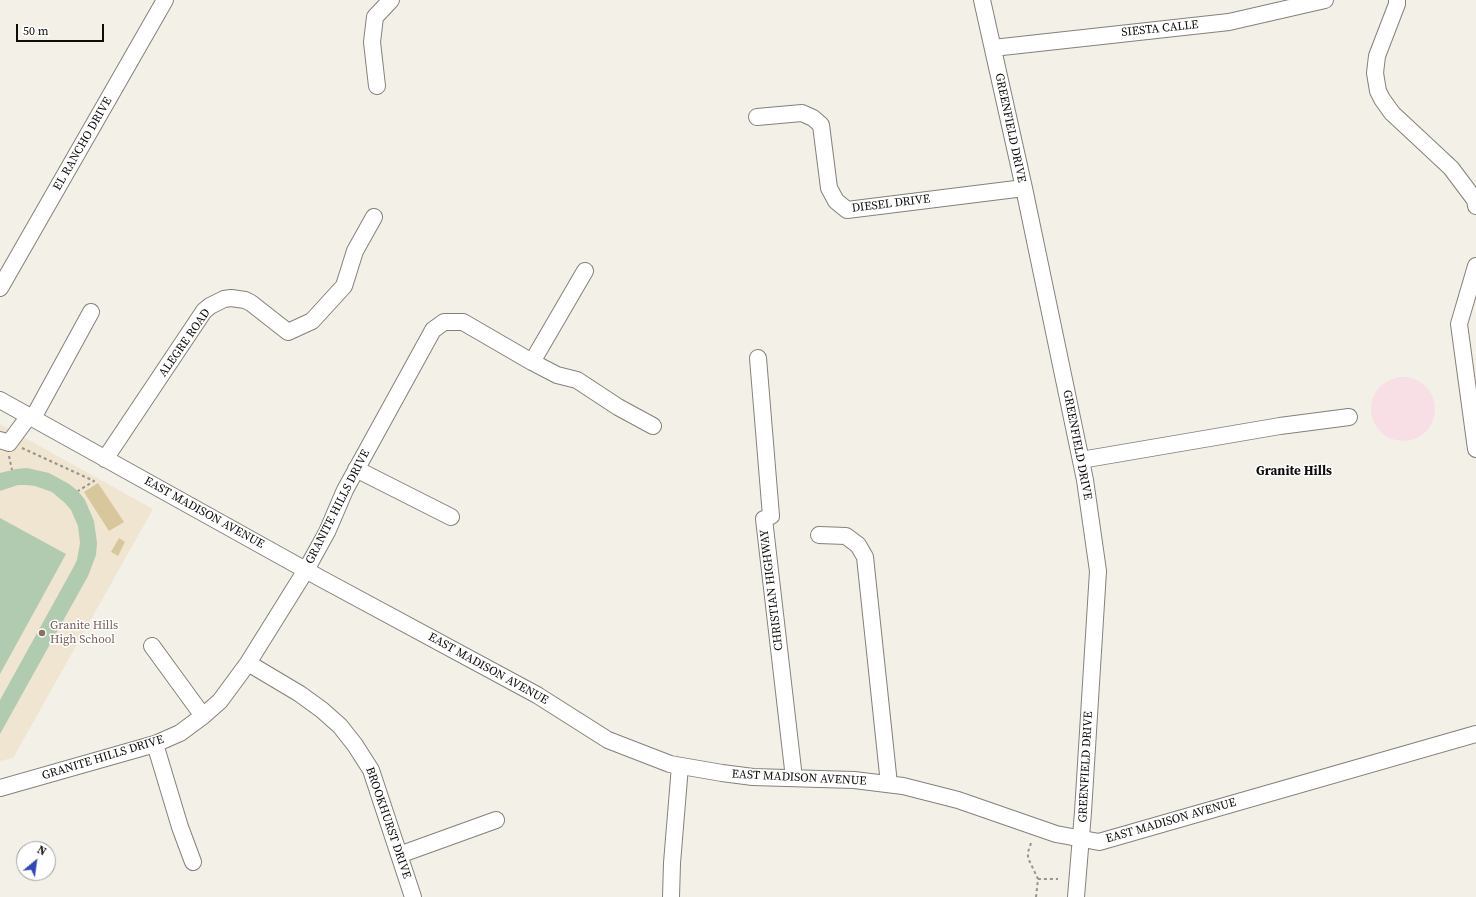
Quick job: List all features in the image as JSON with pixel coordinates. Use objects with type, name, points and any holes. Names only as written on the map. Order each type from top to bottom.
[{"type":"street","name":"EL RANCHO DRIVE","points":[[0,288],[165,0]]},
{"type":"street","points":[[377,86],[372,42],[374,17],[391,0]]},
{"type":"street","name":"GREENFIELD DRIVE","points":[[982,0],[1024,188],[1081,460],[1098,571],[1076,897]]},
{"type":"street","name":"SIESTA CALLE","points":[[993,48],[1229,22],[1326,0]]},
{"type":"street","points":[[1397,0],[1397,4],[1377,56],[1375,73],[1378,91],[1392,114],[1452,168],[1475,200],[1476,206]]},
{"type":"street","name":"DIESEL DRIVE","points":[[757,117],[802,113],[813,118],[821,125],[829,188],[831,194],[838,203],[847,210],[1024,188]]},
{"type":"street","name":"ALEGRE ROAD","points":[[105,459],[204,311],[210,306],[224,299],[231,298],[245,300],[251,303],[288,332],[312,321],[344,286],[355,251],[374,216]]},
{"type":"street","points":[[1476,266],[1459,324],[1476,449]]},
{"type":"street","points":[[532,362],[585,270]]},
{"type":"street","points":[[4,447],[31,417],[91,312]]},
{"type":"street","name":"GRANITE HILLS DRIVE","points":[[0,788],[155,744],[180,733],[220,701],[248,663],[306,570],[327,532],[344,490],[433,330],[444,322],[463,322],[557,375],[576,380],[618,407],[653,426]]},
{"type":"street","name":"CHRISTIAN HIGHWAY","points":[[758,358],[771,516],[764,519],[794,778]]},
{"type":"street","name":"EAST MADISON AVENUE","points":[[0,400],[306,570],[538,696],[608,740],[670,764],[753,777],[854,780],[889,784],[930,792],[958,800],[1056,834],[1081,840],[1099,842],[1476,734]]},
{"type":"street","points":[[1081,460],[1280,426],[1349,417]]},
{"type":"street","points":[[356,469],[451,517]]},
{"type":"street","points":[[819,535],[846,536],[858,545],[865,557],[889,784]]},
{"type":"street","points":[[152,646],[203,716]]},
{"type":"street","name":"BROOKHURST DRIVE","points":[[248,663],[318,706],[336,722],[355,745],[371,770],[414,897]]},
{"type":"street","points":[[155,744],[180,827],[193,862]]},
{"type":"street","points":[[671,897],[672,863],[680,766]]},
{"type":"street","points":[[399,855],[496,820]]},
{"type":"path","points":[[4,447],[12,470]]},
{"type":"path","points":[[20,448],[94,481],[78,492]]},
{"type":"path","points":[[1031,843],[1028,858],[1038,879],[1036,897]]},
{"type":"path","points":[[1038,879],[1058,879]]},
{"type":"shaded area","points":[[1403,377],[1421,383],[1429,391],[1435,409],[1429,427],[1421,435],[1403,441],[1385,435],[1377,427],[1371,409],[1377,391],[1385,383]]},
{"type":"shaded area","name":"Granite Hills High School","points":[[0,424],[153,509],[13,758],[0,761]]},
{"type":"green space","points":[[27,468],[49,473],[69,484],[78,491],[85,500],[94,521],[97,543],[96,555],[88,576],[0,734],[0,700],[73,568],[77,560],[80,543],[78,526],[71,510],[52,492],[27,485],[18,485],[0,491],[0,473]]},
{"type":"green space","points":[[0,518],[66,554],[0,674]]},
{"type":"building","points":[[98,483],[124,522],[109,531],[84,492]]},
{"type":"building","points":[[119,538],[125,542],[118,556],[111,552]]},
{"type":"place","name":"Granite Hills High School","points":[[42,633]]},
{"type":"district","name":"Granite Hills","points":[[1294,472]]}]
